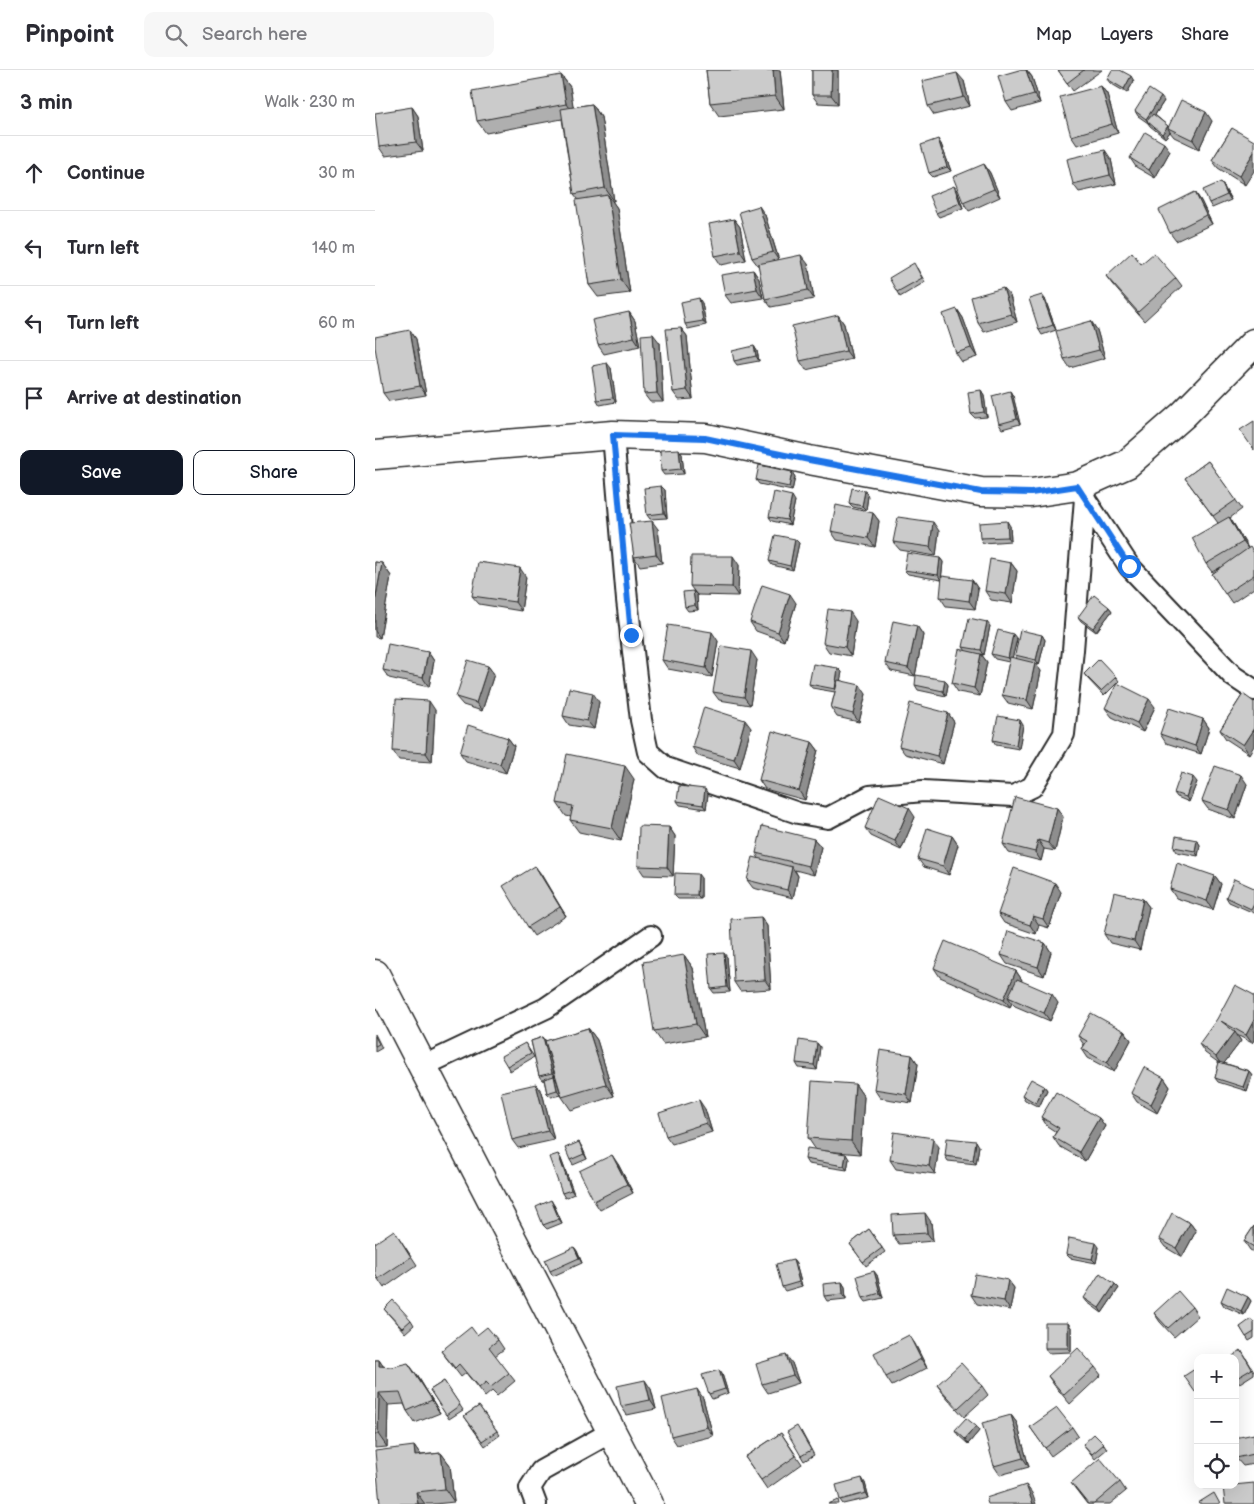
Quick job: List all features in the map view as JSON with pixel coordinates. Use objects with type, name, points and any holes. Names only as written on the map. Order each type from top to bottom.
[{"type":"street","points":[[375,455],[613,435],[705,438],[809,460],[981,492],[1081,492],[1127,464],[1183,415],[1254,343]]},
{"type":"street","points":[[613,435],[627,600],[641,720],[648,752],[666,768],[798,813],[828,818],[870,796],[923,792],[1013,796],[1032,786],[1065,734],[1073,650],[1081,492]]},
{"type":"street","points":[[1081,492],[1129,566],[1233,676],[1254,690]]},
{"type":"street","points":[[423,1066],[546,1008],[651,936]]},
{"type":"street","points":[[375,974],[613,1431],[649,1504]]},
{"type":"street","points":[[536,1504],[530,1488],[541,1472],[613,1431]]},
{"type":"building","points":[[706,70],[773,70],[775,96],[710,103]]},
{"type":"building","points":[[812,70],[832,70],[831,95],[812,95]]},
{"type":"building","points":[[1026,70],[1034,94],[1006,102],[998,76]]},
{"type":"building","points":[[1058,70],[1084,70],[1067,83]]},
{"type":"building","points":[[1112,70],[1120,70],[1131,76],[1124,89],[1107,79]]},
{"type":"building","points":[[957,73],[964,97],[928,106],[922,81]]},
{"type":"building","points":[[561,75],[566,104],[477,121],[472,91]]},
{"type":"building","points":[[1101,86],[1112,124],[1071,136],[1060,97]]},
{"type":"building","points":[[1149,89],[1161,97],[1146,119],[1135,111]]},
{"type":"building","points":[[1181,100],[1206,112],[1193,140],[1168,128]]},
{"type":"building","points":[[592,104],[605,188],[574,194],[561,109]]},
{"type":"building","points":[[412,107],[416,142],[379,147],[375,113]]},
{"type":"building","points":[[1153,114],[1168,126],[1162,134],[1147,121]]},
{"type":"building","points":[[1232,128],[1254,141],[1254,152],[1239,176],[1212,160]]},
{"type":"building","points":[[1145,132],[1164,143],[1149,170],[1130,158]]},
{"type":"building","points":[[938,139],[947,167],[929,173],[921,145]]},
{"type":"building","points":[[1105,150],[1110,175],[1073,184],[1067,159]]},
{"type":"building","points":[[984,164],[994,189],[963,202],[953,177]]},
{"type":"building","points":[[1221,182],[1227,195],[1209,203],[1203,190]]},
{"type":"building","points":[[954,186],[960,203],[936,213],[929,196]]},
{"type":"building","points":[[1195,192],[1206,215],[1170,233],[1159,210]]},
{"type":"building","points":[[608,195],[621,280],[589,285],[576,200]]},
{"type":"building","points":[[759,206],[773,252],[752,258],[739,212]]},
{"type":"building","points":[[734,219],[740,251],[715,256],[709,224]]},
{"type":"building","points":[[1132,252],[1141,264],[1154,253],[1176,278],[1138,312],[1106,276]]},
{"type":"building","points":[[801,255],[808,290],[765,299],[758,264]]},
{"type":"building","points":[[914,263],[922,278],[897,292],[889,278]]},
{"type":"building","points":[[753,270],[757,289],[725,295],[721,275]]},
{"type":"building","points":[[1003,288],[1011,314],[978,323],[971,297]]},
{"type":"building","points":[[1042,295],[1053,325],[1039,330],[1029,299]]},
{"type":"building","points":[[699,298],[703,321],[685,324],[681,302]]},
{"type":"building","points":[[957,309],[971,348],[956,353],[943,314]]},
{"type":"building","points":[[629,312],[634,337],[598,345],[592,320]]},
{"type":"building","points":[[838,315],[846,351],[800,361],[792,326]]},
{"type":"building","points":[[1091,321],[1099,350],[1064,359],[1056,331]]},
{"type":"building","points":[[681,328],[687,390],[673,392],[666,329]]},
{"type":"building","points":[[410,330],[420,386],[383,393],[375,337]]},
{"type":"building","points":[[653,334],[657,393],[644,394],[641,335]]},
{"type":"building","points":[[754,346],[756,356],[734,361],[732,351]]},
{"type":"building","points":[[607,363],[613,398],[597,400],[592,366]]},
{"type":"building","points":[[981,390],[984,412],[971,414],[968,392]]},
{"type":"building","points":[[1010,391],[1017,419],[999,424],[992,396]]},
{"type":"building","points":[[1254,421],[1254,450],[1240,430]]},
{"type":"building","points":[[679,449],[681,469],[661,471],[660,450]]},
{"type":"building","points":[[1208,461],[1236,500],[1213,516],[1185,478]]},
{"type":"building","points":[[759,465],[792,472],[789,487],[756,480]]},
{"type":"building","points":[[661,486],[664,513],[647,515],[644,488]]},
{"type":"building","points":[[852,488],[865,491],[862,506],[849,503]]},
{"type":"building","points":[[774,492],[792,496],[787,520],[769,517]]},
{"type":"building","points":[[836,505],[873,513],[868,538],[831,531]]},
{"type":"building","points":[[898,517],[933,522],[930,547],[893,542]]},
{"type":"building","points":[[1229,517],[1243,542],[1206,564],[1192,538]]},
{"type":"building","points":[[652,521],[656,554],[634,557],[629,523]]},
{"type":"building","points":[[1007,521],[1008,537],[980,538],[979,523]]},
{"type":"building","points":[[775,535],[795,539],[790,566],[769,561]]},
{"type":"building","points":[[1250,547],[1254,553],[1254,575],[1225,594],[1212,574]]},
{"type":"building","points":[[907,553],[940,558],[938,575],[904,570]]},
{"type":"building","points":[[691,556],[733,556],[732,587],[690,586]]},
{"type":"building","points":[[990,559],[1011,563],[1006,594],[985,591]]},
{"type":"building","points":[[375,562],[382,563],[375,602]]},
{"type":"building","points":[[478,562],[520,568],[515,602],[472,596]]},
{"type":"building","points":[[942,576],[972,580],[969,601],[940,597]]},
{"type":"building","points":[[762,585],[790,594],[778,632],[750,622]]},
{"type":"building","points":[[693,591],[695,605],[685,607],[683,592]]},
{"type":"building","points":[[1094,595],[1109,607],[1093,628],[1078,617]]},
{"type":"building","points":[[828,609],[850,612],[845,647],[823,643]]},
{"type":"building","points":[[969,618],[987,622],[981,650],[963,647]]},
{"type":"building","points":[[893,621],[917,626],[908,668],[885,663]]},
{"type":"building","points":[[668,625],[712,632],[706,668],[662,660]]},
{"type":"building","points":[[998,630],[1013,634],[1008,658],[991,654]]},
{"type":"building","points":[[1020,630],[1042,635],[1036,660],[1015,655]]},
{"type":"building","points":[[388,644],[428,652],[423,678],[383,670]]},
{"type":"building","points":[[721,646],[751,651],[744,697],[713,692]]},
{"type":"building","points":[[959,649],[981,654],[974,688],[952,683]]},
{"type":"building","points":[[1010,657],[1035,663],[1027,700],[1002,695]]},
{"type":"building","points":[[1099,659],[1116,677],[1101,691],[1084,674]]},
{"type":"building","points":[[468,660],[488,666],[476,703],[456,697]]},
{"type":"building","points":[[813,664],[838,668],[835,689],[809,684]]},
{"type":"building","points":[[916,675],[945,680],[943,691],[915,685]]},
{"type":"building","points":[[838,680],[860,685],[853,714],[831,708]]},
{"type":"building","points":[[1117,683],[1149,699],[1137,723],[1105,708]]},
{"type":"building","points":[[569,688],[593,693],[587,721],[563,716]]},
{"type":"building","points":[[1243,694],[1254,702],[1254,728],[1243,745],[1220,730]]},
{"type":"building","points":[[396,699],[429,701],[426,753],[393,751]]},
{"type":"building","points":[[910,703],[948,713],[937,756],[899,746]]},
{"type":"building","points":[[704,707],[745,720],[734,759],[692,747]]},
{"type":"building","points":[[1169,708],[1203,719],[1195,746],[1160,734]]},
{"type":"building","points":[[998,716],[1020,720],[1016,745],[993,740]]},
{"type":"building","points":[[468,725],[508,738],[500,764],[460,753]]},
{"type":"building","points":[[772,731],[812,742],[799,791],[759,780]]},
{"type":"building","points":[[567,754],[625,766],[612,828],[570,820],[573,806],[557,803]]},
{"type":"building","points":[[1215,766],[1241,775],[1229,810],[1202,801]]},
{"type":"building","points":[[1181,773],[1193,777],[1186,797],[1174,793]]},
{"type":"building","points":[[679,786],[705,789],[703,805],[677,801]]},
{"type":"building","points":[[879,795],[909,808],[895,841],[865,828]]},
{"type":"building","points":[[1015,797],[1057,808],[1048,843],[1038,840],[1035,852],[1003,844]]},
{"type":"building","points":[[639,826],[669,827],[667,867],[638,866]]},
{"type":"building","points":[[762,826],[814,839],[808,866],[756,853]]},
{"type":"building","points":[[927,828],[952,836],[943,866],[918,859]]},
{"type":"building","points":[[1176,836],[1197,840],[1195,851],[1174,847]]},
{"type":"building","points":[[753,857],[792,867],[787,890],[747,880]]},
{"type":"building","points":[[1177,863],[1215,876],[1207,901],[1170,889]]},
{"type":"building","points":[[535,866],[560,907],[528,927],[503,886]]},
{"type":"building","points":[[1014,868],[1055,883],[1043,919],[1033,916],[1030,925],[998,914]]},
{"type":"building","points":[[675,873],[698,874],[697,895],[674,895]]},
{"type":"building","points":[[1234,879],[1254,888],[1254,903],[1251,909],[1226,897]]},
{"type":"building","points":[[1114,892],[1143,899],[1134,941],[1104,934]]},
{"type":"building","points":[[761,917],[765,980],[734,982],[731,919]]},
{"type":"building","points":[[1008,931],[1045,943],[1038,967],[1001,955]]},
{"type":"building","points":[[945,941],[1016,971],[1004,999],[934,968]]},
{"type":"building","points":[[724,953],[727,987],[711,989],[708,954]]},
{"type":"building","points":[[684,955],[696,1024],[654,1031],[643,962]]},
{"type":"building","points":[[1017,979],[1052,994],[1044,1013],[1008,997]]},
{"type":"building","points":[[1235,985],[1254,995],[1254,1020],[1246,1035],[1221,1021],[1235,1032],[1216,1057],[1199,1044],[1217,1019]]},
{"type":"building","points":[[1091,1013],[1124,1031],[1107,1063],[1082,1049],[1087,1041],[1078,1036]]},
{"type":"building","points":[[588,1028],[606,1084],[562,1097],[545,1041]]},
{"type":"building","points":[[375,1036],[379,1044],[375,1046]]},
{"type":"building","points":[[543,1037],[552,1073],[539,1076],[531,1041]]},
{"type":"building","points":[[799,1040],[817,1043],[814,1065],[796,1063]]},
{"type":"building","points":[[525,1043],[531,1053],[507,1066],[501,1056]]},
{"type":"building","points":[[880,1050],[912,1055],[906,1094],[874,1089]]},
{"type":"building","points":[[1219,1062],[1249,1071],[1243,1087],[1215,1078]]},
{"type":"building","points":[[1144,1067],[1164,1078],[1151,1104],[1131,1093]]},
{"type":"building","points":[[554,1076],[557,1090],[547,1093],[544,1079]]},
{"type":"building","points":[[1031,1079],[1044,1086],[1036,1103],[1022,1095]]},
{"type":"building","points":[[812,1081],[855,1084],[851,1141],[808,1138]]},
{"type":"building","points":[[536,1084],[548,1131],[512,1140],[501,1092]]},
{"type":"building","points":[[1056,1092],[1099,1118],[1079,1152],[1053,1137],[1059,1128],[1041,1117]]},
{"type":"building","points":[[699,1100],[706,1123],[666,1136],[659,1113]]},
{"type":"building","points":[[894,1132],[933,1138],[929,1166],[890,1160]]},
{"type":"building","points":[[947,1138],[976,1141],[973,1160],[945,1156]]},
{"type":"building","points":[[579,1142],[584,1154],[570,1160],[565,1148]]},
{"type":"building","points":[[807,1148],[846,1154],[844,1166],[805,1159]]},
{"type":"building","points":[[558,1154],[571,1190],[562,1193],[549,1157]]},
{"type":"building","points":[[612,1155],[627,1184],[594,1201],[579,1171]]},
{"type":"building","points":[[551,1200],[559,1219],[543,1225],[536,1207]]},
{"type":"building","points":[[925,1213],[927,1233],[893,1235],[892,1215]]},
{"type":"building","points":[[1172,1213],[1190,1223],[1176,1248],[1159,1239]]},
{"type":"building","points":[[1254,1226],[1254,1247],[1244,1241]]},
{"type":"building","points":[[869,1229],[882,1248],[863,1262],[850,1244]]},
{"type":"building","points":[[394,1230],[411,1257],[378,1279],[375,1274],[375,1243]]},
{"type":"building","points":[[1069,1238],[1096,1243],[1092,1259],[1066,1254]]},
{"type":"building","points":[[574,1247],[579,1258],[550,1271],[545,1260]]},
{"type":"building","points":[[793,1260],[799,1282],[782,1287],[776,1264]]},
{"type":"building","points":[[874,1271],[880,1293],[863,1298],[857,1276]]},
{"type":"building","points":[[1100,1273],[1115,1284],[1099,1308],[1084,1298]]},
{"type":"building","points":[[975,1274],[1008,1280],[1004,1301],[971,1295]]},
{"type":"building","points":[[842,1282],[843,1294],[824,1296],[823,1284]]},
{"type":"building","points":[[1227,1287],[1248,1297],[1241,1311],[1221,1301]]},
{"type":"building","points":[[1178,1291],[1192,1307],[1168,1328],[1154,1313]]},
{"type":"building","points":[[393,1300],[411,1320],[402,1328],[384,1309]]},
{"type":"building","points":[[1251,1319],[1254,1323],[1254,1332],[1246,1337],[1240,1327]]},
{"type":"building","points":[[1045,1323],[1068,1323],[1068,1348],[1045,1348]]},
{"type":"building","points":[[471,1327],[477,1335],[487,1327],[498,1340],[489,1347],[509,1373],[491,1387],[486,1382],[479,1388],[459,1364],[455,1368],[441,1351]]},
{"type":"building","points":[[909,1335],[921,1359],[886,1377],[874,1353]]},
{"type":"building","points":[[1078,1348],[1095,1367],[1064,1395],[1048,1376]]},
{"type":"building","points":[[1241,1350],[1252,1369],[1239,1377],[1239,1354],[1236,1354]]},
{"type":"building","points":[[786,1355],[793,1375],[762,1384],[756,1364]]},
{"type":"building","points":[[375,1360],[379,1360],[379,1366],[391,1367],[408,1363],[432,1400],[407,1411],[400,1392],[379,1393],[378,1434],[375,1434]]},
{"type":"building","points":[[961,1363],[982,1386],[958,1408],[937,1385]]},
{"type":"building","points":[[719,1370],[725,1389],[709,1394],[702,1375]]},
{"type":"building","points":[[1194,1370],[1194,1391],[1184,1376]]},
{"type":"building","points":[[645,1380],[650,1400],[621,1406],[617,1386]]},
{"type":"building","points":[[444,1381],[460,1405],[446,1415],[430,1390]]},
{"type":"building","points":[[697,1389],[707,1427],[671,1436],[662,1398]]},
{"type":"building","points":[[479,1406],[497,1431],[482,1441],[464,1416]]},
{"type":"building","points":[[1057,1408],[1072,1427],[1045,1448],[1030,1427]]},
{"type":"building","points":[[1011,1415],[1023,1458],[994,1466],[982,1423]]},
{"type":"building","points":[[966,1418],[976,1426],[965,1439],[955,1430]]},
{"type":"building","points":[[797,1426],[811,1450],[801,1456],[787,1432]]},
{"type":"building","points":[[781,1433],[796,1456],[761,1480],[745,1457]]},
{"type":"building","points":[[1094,1434],[1104,1444],[1092,1454],[1083,1444]]},
{"type":"building","points":[[1254,1434],[1254,1454],[1239,1457],[1239,1437]]},
{"type":"building","points":[[414,1446],[415,1456],[441,1453],[445,1489],[416,1492],[418,1504],[380,1504],[375,1451]]},
{"type":"building","points":[[1100,1458],[1120,1482],[1094,1504],[1088,1504],[1071,1483]]},
{"type":"building","points":[[862,1478],[866,1493],[840,1500],[836,1485]]},
{"type":"building","points":[[1254,1483],[1254,1504],[1225,1504],[1223,1489],[1239,1489],[1239,1484]]},
{"type":"building","points":[[1026,1485],[1033,1504],[988,1504],[986,1498]]},
{"type":"building","points":[[1214,1493],[1220,1504],[1198,1503]]},
{"type":"building","points":[[838,1500],[839,1504],[828,1504]]},
{"type":"route","points":[[631,635],[613,435],[705,438],[809,460],[981,492],[1031,493],[1077,486],[1129,566]]}]
